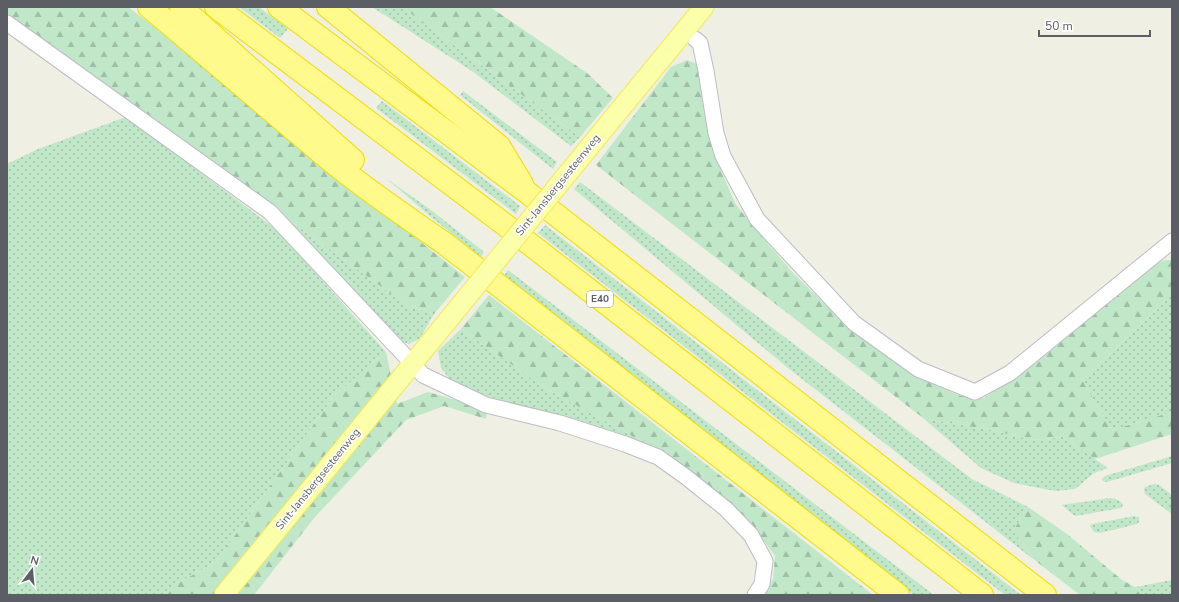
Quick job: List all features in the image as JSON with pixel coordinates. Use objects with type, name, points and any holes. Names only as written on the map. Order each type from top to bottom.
[{"type":"highway","points":[[149,7],[337,165],[385,202],[444,243],[898,595]]},
{"type":"highway","points":[[181,7],[388,191],[444,243]]},
{"type":"highway","name":"E40","points":[[216,7],[504,224],[982,595]]},
{"type":"highway","points":[[279,7],[528,193],[1045,595]]},
{"type":"highway","points":[[328,7],[499,146],[528,193]]},
{"type":"main road","name":"Sint-Jansbergsesteenweg","points":[[224,595],[704,7]]},
{"type":"street","points":[[7,23],[270,212],[423,376],[486,405],[560,423],[625,444],[658,457],[686,477],[726,509],[751,534],[765,561],[762,584],[755,595]]},
{"type":"street","points":[[695,39],[700,43],[716,133],[722,156],[757,219],[854,323],[918,369],[975,392],[1010,373],[1172,241]]},
{"type":"green space","points":[[7,7],[128,7],[465,277],[434,314],[408,306],[7,18]]},
{"type":"green space","points":[[239,7],[259,7],[288,29],[280,38]]},
{"type":"green space","points":[[372,7],[402,7],[580,137],[571,146],[472,71]]},
{"type":"green space","points":[[402,7],[490,7],[587,73],[613,98],[580,137]]},
{"type":"green space","points":[[687,60],[697,64],[703,78],[712,142],[721,171],[735,203],[752,225],[794,274],[851,330],[928,382],[961,396],[984,398],[1036,363],[1098,309],[1155,263],[1172,260],[1172,295],[1082,380],[1112,430],[1172,412],[1172,434],[1095,459],[1063,437],[1033,440],[990,430],[923,418],[596,165],[671,67]]},
{"type":"green space","points":[[463,91],[557,162],[553,169],[460,95]]},
{"type":"green space","points":[[382,101],[520,206],[516,214],[376,108]]},
{"type":"green space","points":[[126,117],[277,230],[386,352],[334,396],[216,562],[171,587],[163,595],[7,595],[7,164],[38,149]]},
{"type":"green space","points":[[387,179],[431,210],[484,252],[481,257],[430,216]]},
{"type":"green space","points":[[580,182],[972,479],[1028,507],[1013,531],[1037,562],[788,368],[574,189]]},
{"type":"green space","points":[[273,208],[408,306],[434,314],[420,338],[409,344],[401,341]]},
{"type":"green space","points":[[545,225],[1021,595],[1005,595],[538,233]]},
{"type":"green space","points":[[508,270],[934,595],[914,595],[503,277]]},
{"type":"green space","points":[[489,295],[873,595],[763,595],[773,579],[775,556],[751,523],[661,452],[545,388],[461,329]]},
{"type":"green space","points":[[1172,295],[1172,412],[1112,430],[1082,380]]},
{"type":"green space","points":[[461,329],[545,388],[661,452],[591,426],[487,396],[452,382],[441,368],[438,351]]},
{"type":"green space","points":[[386,352],[397,404],[428,392],[487,409],[486,419],[444,406],[406,420],[314,518],[254,595],[163,595],[171,587],[216,562],[334,396]]},
{"type":"green space","points":[[923,418],[990,430],[1033,440],[1063,437],[1108,468],[1094,473],[1075,489],[1055,491],[1014,483],[981,468]]},
{"type":"green space","points":[[1172,456],[1172,463],[1107,482],[1103,481],[1102,479],[1105,476]]},
{"type":"green space","points":[[1154,484],[1159,485],[1172,495],[1172,514],[1145,494],[1145,487]]},
{"type":"green space","points":[[1110,498],[1121,502],[1123,505],[1121,508],[1075,516],[1062,505]]},
{"type":"green space","points":[[1028,507],[1067,534],[1122,580],[1146,595],[1080,595],[1037,562],[1013,531]]},
{"type":"green space","points":[[1134,516],[1139,517],[1139,522],[1137,524],[1100,533],[1094,532],[1090,526],[1092,524]]},
{"type":"green space","points":[[1172,580],[1172,595],[1146,595],[1135,587]]}]
